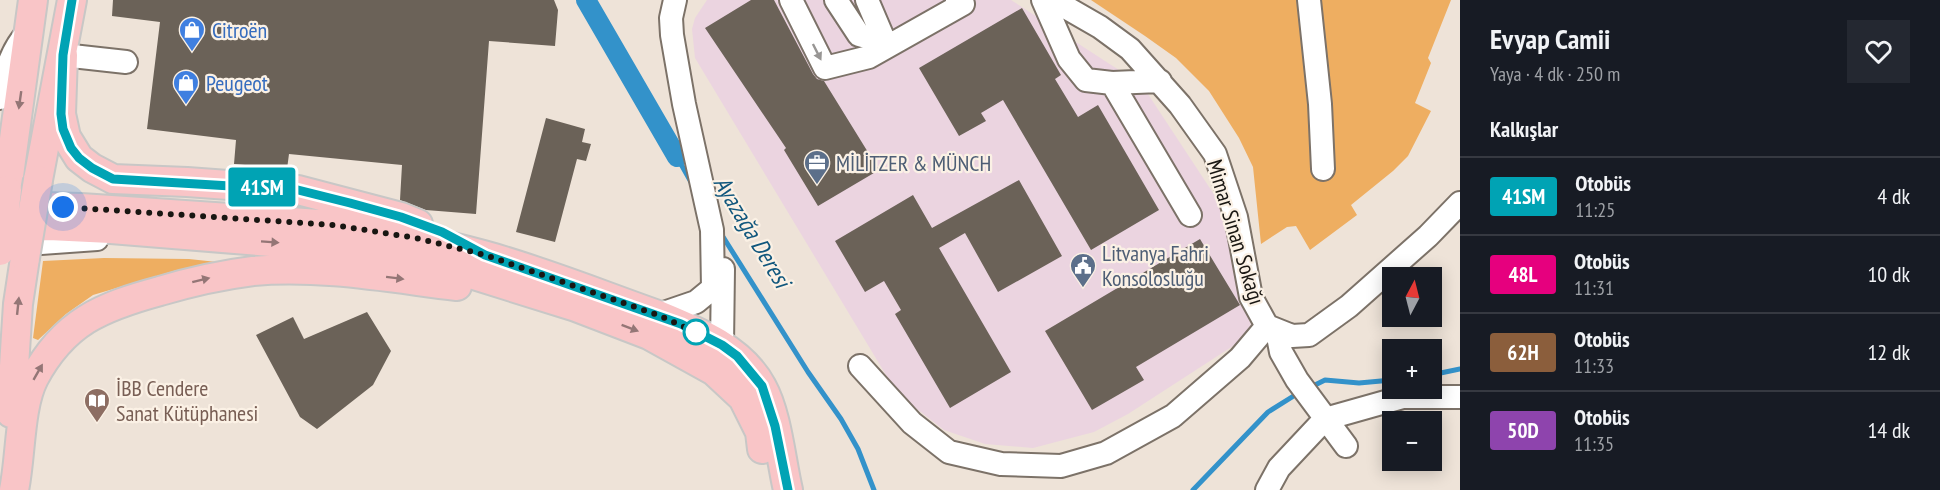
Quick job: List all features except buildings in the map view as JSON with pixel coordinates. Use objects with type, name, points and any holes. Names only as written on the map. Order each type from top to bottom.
[{"type":"main road","points":[[7,490],[18,304],[8,252],[4,198],[33,0]]},
{"type":"main road","points":[[8,252],[38,180],[72,0]]},
{"type":"main road","points":[[63,55],[61,114],[66,137],[79,158],[113,179],[298,190],[401,217],[442,232],[485,255]]},
{"type":"main road","points":[[4,198],[81,208],[334,225],[416,238],[485,255],[658,315],[722,345],[737,356],[762,386],[775,426],[788,490]]},
{"type":"main road","points":[[0,228],[49,226],[111,229],[332,247],[411,259],[461,271],[576,307],[649,336],[714,372],[743,398],[760,432],[769,490]]},
{"type":"main road","points":[[14,490],[25,408],[32,381],[45,358],[60,339],[75,326],[97,312],[128,299],[218,276],[287,269],[337,271],[460,287],[526,301],[576,307]]},
{"type":"street","points":[[675,0],[672,18],[676,66],[720,223],[718,260],[722,345]]},
{"type":"street","points":[[691,0],[684,14],[681,28],[681,49],[704,168]]},
{"type":"street","points":[[791,0],[825,68],[869,57],[963,4],[957,0]]},
{"type":"street","points":[[836,0],[859,35],[873,39],[882,34],[867,0]]},
{"type":"street","points":[[1043,0],[1069,59],[1086,80],[1112,83],[1160,81]]},
{"type":"street","name":"Mimar Sinan Sokağı","points":[[1053,0],[1100,27],[1130,49],[1180,105],[1215,154],[1236,217],[1251,297],[1272,328],[1292,336],[1309,335],[1358,298],[1428,237],[1460,203]]},
{"type":"street","points":[[1309,0],[1320,105],[1323,169]]},
{"type":"street","points":[[0,98],[4,75],[15,46],[30,30]]},
{"type":"street","points":[[63,55],[126,62]]},
{"type":"street","points":[[1112,83],[1190,215]]},
{"type":"street","points":[[8,252],[92,239],[190,237]]},
{"type":"street","points":[[658,315],[696,302],[705,296],[713,288],[718,260]]},
{"type":"street","points":[[860,366],[912,423],[949,452],[1001,464],[1061,466],[1106,453],[1173,416],[1272,328],[1281,352],[1297,380],[1346,446]]},
{"type":"street","points":[[1267,490],[1279,468],[1325,419],[1403,397],[1460,397]]},
{"type":"shaded area","points":[[707,0],[1011,0],[1142,85],[1217,199],[1253,333],[1128,414],[1094,432],[1033,448],[985,444],[944,430],[908,402],[886,375],[695,58],[692,29],[695,18]]},
{"type":"shaded area","points":[[1091,0],[1451,0],[1428,58],[1431,63],[1415,103],[1431,111],[1408,156],[1351,205],[1357,215],[1310,250],[1296,226],[1287,227],[1261,244],[1253,167],[1239,138],[1209,91],[1176,58]]},
{"type":"shaded area","points":[[104,258],[189,259],[226,263],[177,270],[93,295],[66,314],[38,340],[33,338],[43,261]]},
{"type":"waterway","name":"Ayazağa Deresi","points":[[586,0],[677,157]]},
{"type":"waterway","name":"Ayazağa Deresi","points":[[677,157],[691,182]]},
{"type":"waterway","name":"Ayazağa Deresi","points":[[720,232],[808,372],[841,419],[858,449],[874,490]]},
{"type":"waterway","name":"Ayazağa Deresi","points":[[1442,373],[1460,369]]},
{"type":"waterway","name":"Ayazağa Deresi","points":[[1309,388],[1325,380],[1359,383],[1382,381]]},
{"type":"waterway","name":"Ayazağa Deresi","points":[[1193,490],[1268,412],[1300,392]]},
{"type":"bus line","name":"41SM","points":[[72,0],[63,55],[61,114],[63,129],[71,148],[92,168],[113,179],[298,190],[401,217],[442,232],[485,255],[681,324],[722,345],[737,356],[762,386],[775,426],[788,490]]},
{"type":"place","name":"Citroën","points":[[192,53]]},
{"type":"place","name":"Peugeot","points":[[186,106]]},
{"type":"place","name":"MİLİTZER & MÜNCH","points":[[817,186]]},
{"type":"place","name":"Litvanya Fahri Konsolosluğu","points":[[1083,289]]},
{"type":"place","name":"İBB Cendere Sanat Kütüphanesi","points":[[97,424]]},
{"type":"route","points":[[63,207],[334,225],[416,238],[485,255],[658,315],[702,335],[696,332]]}]
